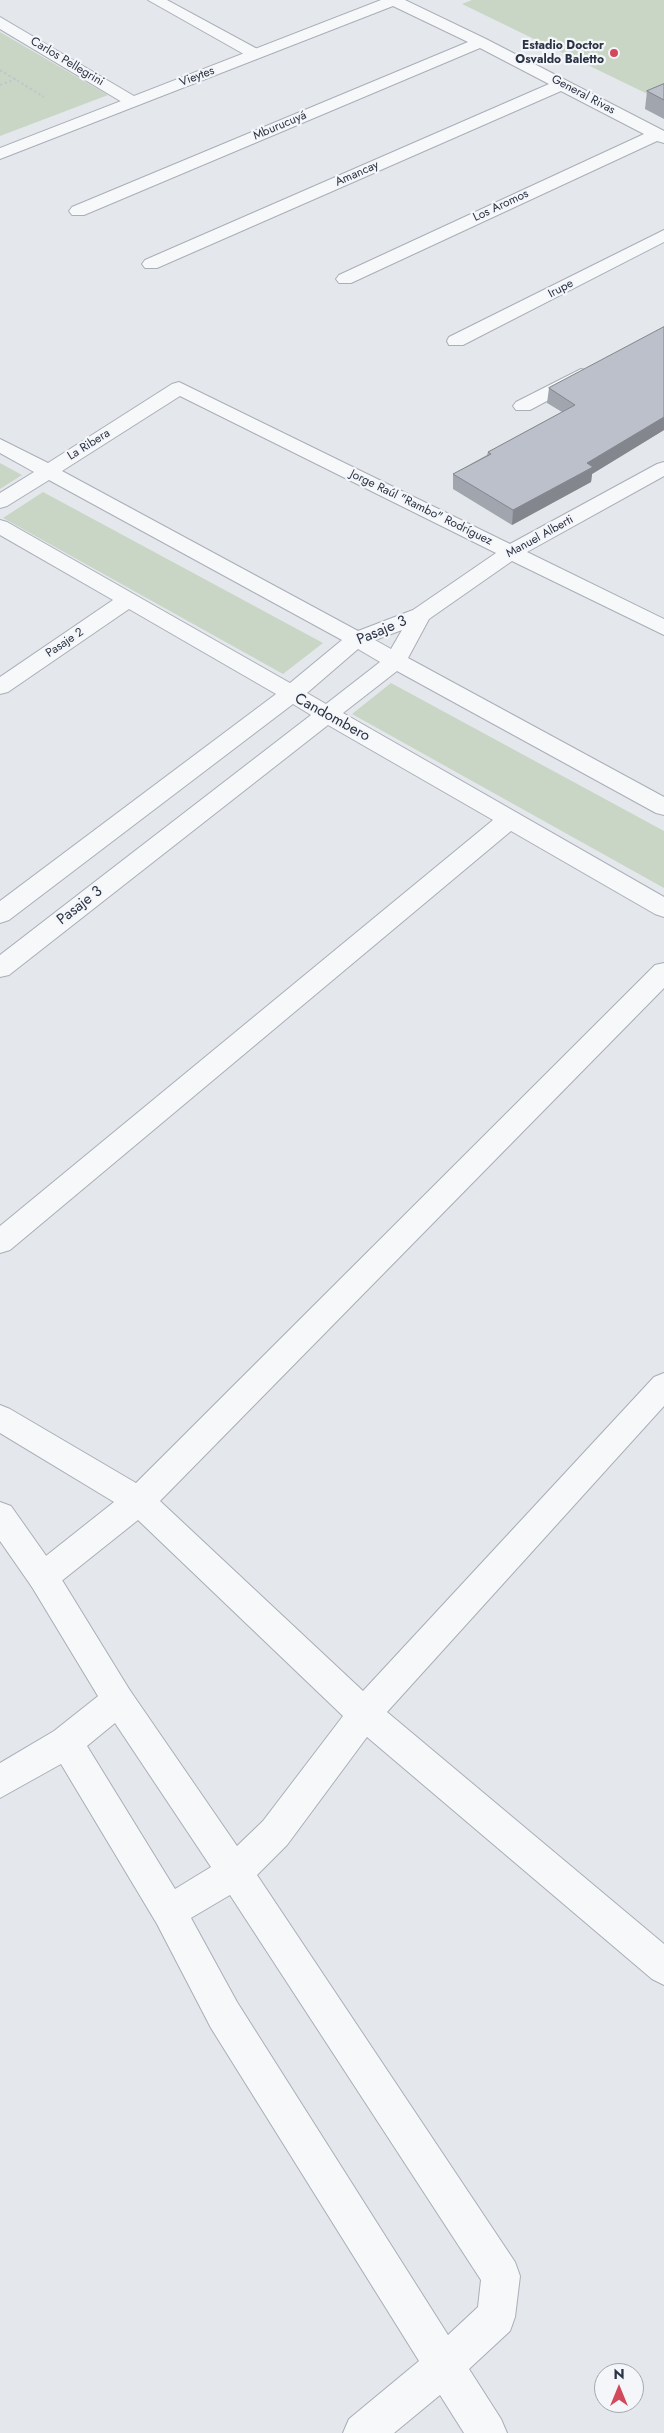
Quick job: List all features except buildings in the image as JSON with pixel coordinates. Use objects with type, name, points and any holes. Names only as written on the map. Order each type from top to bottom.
[{"type":"street","points":[[156,0],[255,54]]},
{"type":"street","name":"Vieytes","points":[[0,154],[394,0]]},
{"type":"street","name":"General Rivas","points":[[394,0],[481,42],[661,136]]},
{"type":"street","name":"Carlos Pellegrini","points":[[0,22],[133,102]]},
{"type":"street","name":"Mburucuyá","points":[[78,211],[481,42]]},
{"type":"street","name":"Amancay","points":[[151,264],[563,84]]},
{"type":"street","name":"Los Aromos","points":[[345,279],[661,136]]},
{"type":"street","name":"Irupe","points":[[456,341],[544,298],[664,235]]},
{"type":"street","points":[[523,406],[594,369]]},
{"type":"street","name":"La Ribera","points":[[0,502],[178,388]]},
{"type":"street","name":"Jorge Raúl \"Rambo\" Rodríguez","points":[[178,388],[664,628]]},
{"type":"street","points":[[0,445],[664,808]]},
{"type":"street","name":"Manuel Alberti","points":[[421,615],[511,552],[664,468]]},
{"type":"street","name":"Candombero","points":[[0,526],[664,908]]},
{"type":"street","name":"Pasaje 2","points":[[0,687],[129,599]]},
{"type":"street","name":"Pasaje 3","points":[[0,914],[290,694],[356,640],[421,615]]},
{"type":"street","name":"Pasaje 3","points":[[0,968],[395,662],[421,615]]},
{"type":"street","points":[[0,1242],[509,820]]},
{"type":"street","points":[[43,1577],[140,1501],[664,972]]},
{"type":"street","points":[[169,1912],[236,1872],[275,1833],[364,1714],[664,1386]]},
{"type":"street","points":[[0,1418],[140,1501],[364,1714],[664,1967]]},
{"type":"street","points":[[0,1516],[43,1577],[118,1700],[236,1872],[501,2276],[496,2317],[445,2365],[363,2433]]},
{"type":"street","points":[[0,1782],[66,1742],[118,1700]]},
{"type":"street","points":[[66,1742],[169,1912],[224,2015],[487,2433]]},
{"type":"path","points":[[0,70],[84,121]]},
{"type":"green space","name":"Estadio Doctor Osvaldo Baletto","points":[[472,0],[664,0],[664,102],[462,4]]},
{"type":"green space","points":[[0,32],[108,95],[0,136]]},
{"type":"green space","points":[[0,463],[22,475],[0,489]]},
{"type":"green space","points":[[43,492],[323,643],[283,674],[3,518]]},
{"type":"green space","points":[[391,683],[664,831],[664,888],[352,714]]},
{"type":"place","name":"Estadio Doctor Osvaldo Baletto","points":[[614,53]]}]
